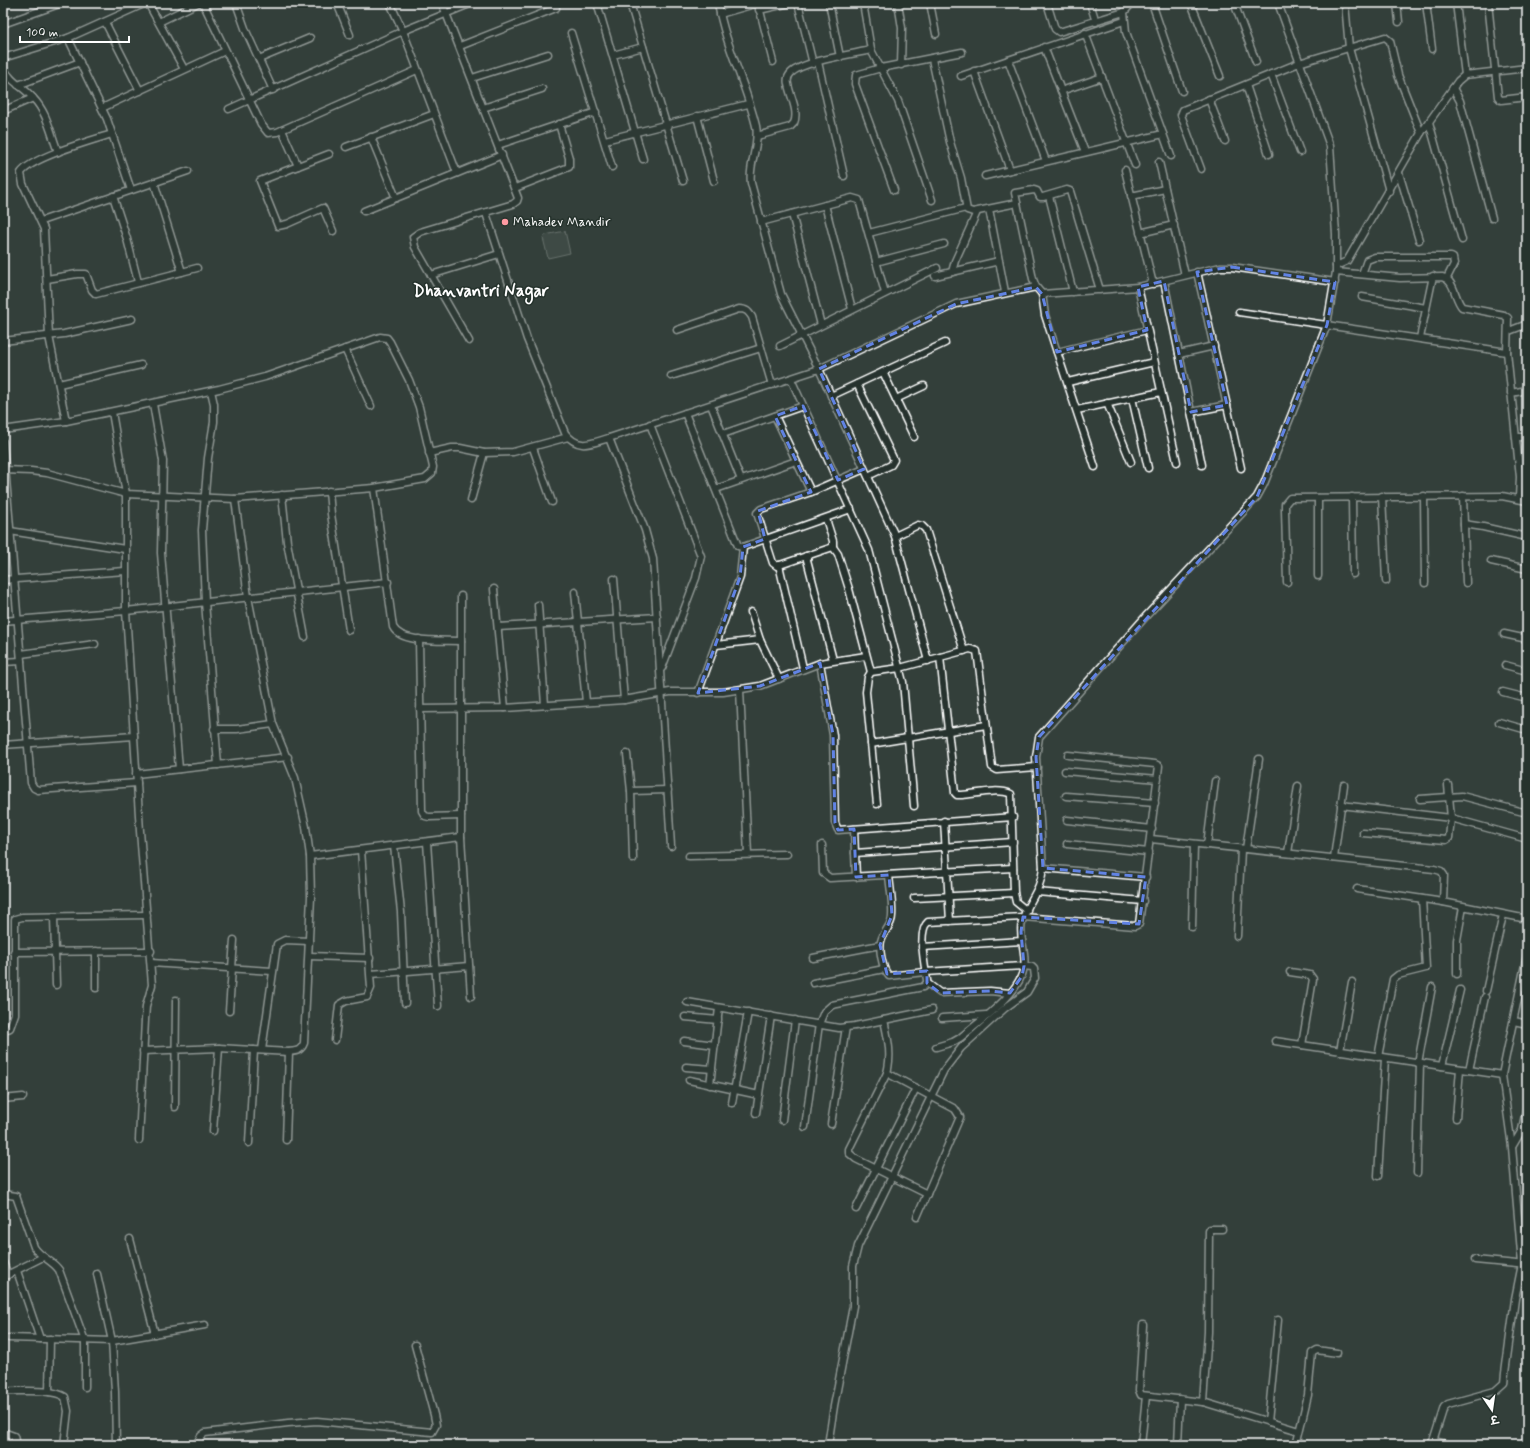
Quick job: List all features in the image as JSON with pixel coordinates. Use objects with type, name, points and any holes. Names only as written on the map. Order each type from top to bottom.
[{"type":"street","points":[[3,24],[62,3]]},
{"type":"street","points":[[3,58],[68,38],[147,3],[184,69]]},
{"type":"street","points":[[158,22],[198,3]]},
{"type":"street","points":[[203,3],[265,131],[272,133],[282,130],[418,70]]},
{"type":"street","points":[[236,3],[246,31],[273,90]]},
{"type":"street","points":[[337,3],[350,35]]},
{"type":"street","points":[[390,3],[403,31],[457,173]]},
{"type":"street","points":[[442,3],[516,188],[518,198],[517,202],[486,214],[415,234],[413,241],[469,341]]},
{"type":"street","points":[[229,109],[403,31],[472,3]]},
{"type":"street","points":[[597,3],[643,159]]},
{"type":"street","points":[[630,3],[667,123],[683,181]]},
{"type":"street","points":[[718,3],[757,136],[750,176],[760,222],[781,294],[819,369],[894,536],[928,661]]},
{"type":"street","points":[[720,14],[758,5],[790,3]]},
{"type":"street","points":[[798,3],[844,176]]},
{"type":"street","points":[[829,3],[840,57]]},
{"type":"street","points":[[863,3],[872,50],[898,101],[932,200]]},
{"type":"street","points":[[898,3],[902,28],[901,65]]},
{"type":"street","points":[[930,3],[936,34]]},
{"type":"street","points":[[1047,3],[1055,29],[1059,32],[1096,22],[1124,12],[1132,3]]},
{"type":"street","points":[[1090,3],[1096,22]]},
{"type":"street","points":[[1152,3],[1182,91]]},
{"type":"street","points":[[1192,3],[1220,76]]},
{"type":"street","points":[[1234,3],[1256,62]]},
{"type":"street","points":[[936,1047],[953,1042],[960,1038],[1010,993],[1019,982],[1024,966],[1021,924],[1037,892],[1043,868],[1037,746],[1043,731],[1257,497],[1264,484],[1327,325],[1336,269],[1336,218],[1330,146],[1278,3]]},
{"type":"street","points":[[1345,3],[1349,48],[1389,191]]},
{"type":"street","points":[[1397,3],[1399,22]]},
{"type":"street","points":[[1426,3],[1432,50]]},
{"type":"street","points":[[1456,3],[1465,75]]},
{"type":"street","points":[[1488,3],[1497,92],[1501,100],[1527,98]]},
{"type":"street","points":[[758,5],[774,62]]},
{"type":"street","points":[[460,46],[556,8]]},
{"type":"street","points":[[1124,12],[1126,32],[1171,156]]},
{"type":"street","points":[[961,76],[1124,21]]},
{"type":"street","points":[[106,22],[140,91]]},
{"type":"street","points":[[571,33],[605,140],[612,167]]},
{"type":"street","points":[[1085,33],[1135,165]]},
{"type":"street","points":[[1201,169],[1181,115],[1183,110],[1299,63],[1385,37],[1389,38],[1398,75],[1421,133]]},
{"type":"street","points":[[68,38],[102,108],[131,190]]},
{"type":"street","points":[[259,59],[310,38]]},
{"type":"street","points":[[613,55],[643,47]]},
{"type":"street","points":[[1044,47],[1084,152]]},
{"type":"street","points":[[757,136],[790,126],[794,123],[796,113],[787,82],[788,76],[792,72],[815,63],[872,50]]},
{"type":"street","points":[[102,108],[225,51]]},
{"type":"street","points":[[894,190],[855,78],[858,73],[962,52]]},
{"type":"street","points":[[472,78],[548,54]]},
{"type":"street","points":[[932,59],[950,142],[961,178],[966,208],[969,212],[977,212],[1017,203]]},
{"type":"street","points":[[1008,60],[1046,161]]},
{"type":"street","points":[[18,85],[80,62]]},
{"type":"street","points":[[3,67],[11,80],[33,98],[44,115],[58,152]]},
{"type":"street","points":[[1336,269],[1347,261],[1389,191],[1421,133],[1453,88],[1465,75],[1527,68]]},
{"type":"street","points":[[974,71],[1010,170]]},
{"type":"street","points":[[1271,74],[1300,152]]},
{"type":"street","points":[[1061,91],[1102,77]]},
{"type":"street","points":[[1246,84],[1269,154]]},
{"type":"street","points":[[1453,88],[1460,101],[1492,218]]},
{"type":"street","points":[[483,108],[542,89]]},
{"type":"street","points":[[3,111],[33,98]]},
{"type":"street","points":[[1209,99],[1225,141]]},
{"type":"street","points":[[605,140],[667,123],[748,104]]},
{"type":"street","points":[[498,145],[596,112]]},
{"type":"street","points":[[346,147],[434,114]]},
{"type":"street","points":[[698,116],[714,181]]},
{"type":"street","points":[[1429,122],[1462,240]]},
{"type":"street","points":[[516,188],[569,167],[569,158],[559,124]]},
{"type":"street","points":[[282,130],[298,166]]},
{"type":"street","points":[[66,421],[49,336],[45,238],[41,221],[23,184],[21,173],[28,166],[58,152],[112,134]]},
{"type":"street","points":[[985,176],[1164,134]]},
{"type":"street","points":[[371,137],[396,198]]},
{"type":"street","points":[[328,154],[260,181],[278,226],[287,224],[323,208],[334,231]]},
{"type":"street","points":[[364,211],[502,155]]},
{"type":"street","points":[[1159,162],[1185,275]]},
{"type":"street","points":[[1125,170],[1152,284]]},
{"type":"street","points":[[41,221],[188,171]]},
{"type":"street","points":[[1398,173],[1419,240]]},
{"type":"street","points":[[154,182],[182,272]]},
{"type":"street","points":[[1131,196],[1165,189]]},
{"type":"street","points":[[1095,467],[1045,315],[1042,294],[1036,287],[1015,194],[1034,190],[1037,191],[1040,196],[1049,196],[1070,191],[1100,290]]},
{"type":"street","points":[[112,196],[127,239],[138,282]]},
{"type":"street","points":[[1049,196],[1073,292]]},
{"type":"street","points":[[760,222],[852,198],[859,200],[885,293]]},
{"type":"street","points":[[825,205],[852,309]]},
{"type":"street","points":[[869,233],[966,208]]},
{"type":"street","points":[[989,209],[1005,292]]},
{"type":"street","points":[[952,272],[955,261],[977,212]]},
{"type":"street","points":[[486,214],[527,339],[568,437],[577,444],[586,445],[609,438],[819,369],[956,304],[1005,292],[1036,287]]},
{"type":"street","points":[[792,214],[821,325]]},
{"type":"street","points":[[1140,233],[1174,225]]},
{"type":"street","points":[[876,262],[944,244]]},
{"type":"street","points":[[431,275],[499,254]]},
{"type":"street","points":[[1362,274],[1367,260],[1375,257],[1451,258],[1454,261],[1447,278],[1458,302],[1462,307],[1504,315],[1508,318],[1508,352],[1511,393],[1520,478],[1518,498]]},
{"type":"street","points":[[935,276],[999,261]]},
{"type":"street","points":[[1042,294],[1138,287],[1220,267],[1232,267],[1335,282]]},
{"type":"street","points":[[46,279],[86,274],[92,290],[96,294],[197,268]]},
{"type":"street","points":[[780,346],[936,268]]},
{"type":"street","points":[[1336,269],[1362,274],[1400,278],[1433,276],[1447,278]]},
{"type":"street","points":[[1197,272],[1241,468]]},
{"type":"street","points":[[1420,338],[1433,276]]},
{"type":"street","points":[[1164,281],[1202,465]]},
{"type":"street","points":[[1138,287],[1177,462]]},
{"type":"street","points":[[1362,297],[1426,308]]},
{"type":"street","points":[[677,330],[744,309],[752,316],[772,385]]},
{"type":"street","points":[[1239,312],[1508,352]]},
{"type":"street","points":[[3,341],[49,336],[132,319]]},
{"type":"street","points":[[1509,331],[1527,324]]},
{"type":"street","points":[[1057,352],[1147,330]]},
{"type":"street","points":[[3,430],[66,421],[211,391],[265,377],[380,337],[387,338],[390,342],[409,380],[416,400],[433,467],[432,473],[425,479],[374,488],[235,499],[204,499],[126,494],[47,473],[4,470]]},
{"type":"street","points":[[831,396],[945,343]]},
{"type":"street","points":[[1179,354],[1214,346]]},
{"type":"street","points":[[671,376],[761,348]]},
{"type":"street","points":[[345,349],[371,406]]},
{"type":"street","points":[[1068,382],[1154,362]]},
{"type":"street","points":[[59,384],[141,366]]},
{"type":"street","points":[[883,372],[914,437]]},
{"type":"street","points":[[791,379],[870,550],[900,668],[914,806]]},
{"type":"street","points":[[857,384],[894,460],[891,465],[868,476]]},
{"type":"street","points":[[896,399],[924,386]]},
{"type":"street","points":[[1511,393],[1527,390]]},
{"type":"street","points":[[211,391],[214,404],[214,422],[208,458],[202,530],[205,602],[214,730],[218,765]]},
{"type":"street","points":[[1077,410],[1161,392]]},
{"type":"street","points":[[1132,398],[1148,468]]},
{"type":"street","points":[[1107,403],[1131,462]]},
{"type":"street","points":[[153,404],[163,461],[161,554],[164,607],[179,769]]},
{"type":"street","points":[[711,405],[741,480]]},
{"type":"street","points":[[1191,412],[1227,405]]},
{"type":"street","points":[[723,434],[803,406]]},
{"type":"street","points":[[112,412],[126,494],[126,611],[136,774],[151,951],[152,985],[146,1006],[139,1140]]},
{"type":"street","points":[[685,413],[738,546],[743,547],[851,509]]},
{"type":"street","points":[[775,416],[811,492]]},
{"type":"street","points":[[650,424],[701,556],[696,578],[661,670]]},
{"type":"street","points":[[429,453],[452,448],[460,448],[484,453],[512,452],[533,448],[568,437]]},
{"type":"street","points":[[1516,437],[1527,437]]},
{"type":"street","points":[[609,438],[650,545],[653,559],[671,846]]},
{"type":"street","points":[[3,442],[6,507],[10,531],[18,620],[30,777],[34,788],[38,790],[137,783]]},
{"type":"street","points":[[533,448],[552,502]]},
{"type":"street","points":[[471,500],[484,453]]},
{"type":"street","points":[[716,489],[796,461]]},
{"type":"street","points":[[833,547],[779,565],[774,563],[758,517],[758,511],[811,492],[864,469]]},
{"type":"street","points":[[1520,478],[1527,478]]},
{"type":"street","points":[[374,488],[393,627],[396,633],[406,638],[461,641]]},
{"type":"street","points":[[329,491],[331,514],[349,630]]},
{"type":"street","points":[[282,495],[287,542],[304,637]]},
{"type":"street","points":[[1382,496],[1386,582]]},
{"type":"street","points":[[1424,496],[1426,584]]},
{"type":"street","points":[[1463,496],[1466,583]]},
{"type":"street","points":[[1287,582],[1285,504],[1290,498],[1502,496],[1527,501]]},
{"type":"street","points":[[1352,497],[1353,574]]},
{"type":"street","points":[[1318,498],[1318,576]]},
{"type":"street","points":[[143,1051],[219,1048],[289,1052],[298,1051],[302,1048],[304,1043],[310,942],[310,856],[296,778],[273,724],[248,597],[235,499]]},
{"type":"street","points":[[826,519],[833,541],[833,547],[838,554],[849,589],[871,672],[868,677],[866,692],[877,804]]},
{"type":"street","points":[[1464,524],[1527,538]]},
{"type":"street","points":[[894,536],[918,525],[922,526],[926,530],[964,651]]},
{"type":"street","points":[[10,531],[125,549]]},
{"type":"street","points":[[3,546],[11,546]]},
{"type":"street","points":[[698,693],[740,577],[743,547]]},
{"type":"street","points":[[806,556],[833,660]]},
{"type":"street","points":[[1491,561],[1527,569]]},
{"type":"street","points":[[779,565],[803,668]]},
{"type":"street","points":[[3,580],[125,572]]},
{"type":"street","points":[[614,579],[624,700]]},
{"type":"street","points":[[3,621],[126,611],[388,582]]},
{"type":"street","points":[[494,589],[505,708]]},
{"type":"street","points":[[575,592],[586,702]]},
{"type":"street","points":[[461,596],[461,838],[471,996]]},
{"type":"street","points":[[538,605],[545,705]]},
{"type":"street","points":[[751,612],[760,640],[779,679]]},
{"type":"street","points":[[498,627],[657,617]]},
{"type":"street","points":[[1504,634],[1527,639]]},
{"type":"street","points":[[417,639],[423,814],[429,817],[461,816]]},
{"type":"street","points":[[716,645],[760,640]]},
{"type":"street","points":[[3,662],[21,657],[95,644]]},
{"type":"street","points":[[871,672],[900,668],[974,649],[978,655],[990,763],[993,770],[1037,767]]},
{"type":"street","points":[[420,708],[505,708],[624,700],[677,691],[698,693],[740,690],[760,686],[803,668],[820,663],[866,656]]},
{"type":"street","points":[[940,657],[957,795],[1007,792],[1011,794],[1013,798],[1014,892],[1016,902],[1025,914]]},
{"type":"street","points":[[820,663],[833,735],[835,823],[838,830],[1013,817]]},
{"type":"street","points":[[1505,665],[1527,671]]},
{"type":"street","points":[[740,690],[748,854]]},
{"type":"street","points":[[1503,692],[1527,698]]},
{"type":"street","points":[[1499,722],[1527,730]]},
{"type":"street","points":[[214,730],[237,729],[273,724]]},
{"type":"street","points":[[871,744],[986,726]]},
{"type":"street","points":[[3,745],[134,736]]},
{"type":"street","points":[[627,754],[631,791],[633,859]]},
{"type":"street","points":[[1010,993],[990,991],[940,993],[927,983],[922,947],[925,925],[928,922],[1025,914],[1138,926],[1140,922],[1160,768],[1158,764],[1068,755]]},
{"type":"street","points":[[136,774],[288,757]]},
{"type":"street","points":[[1237,936],[1244,849],[1259,759]]},
{"type":"street","points":[[1065,771],[1158,779]]},
{"type":"street","points":[[1207,845],[1215,781]]},
{"type":"street","points":[[1334,858],[1344,785]]},
{"type":"street","points":[[1363,833],[1446,840],[1449,838],[1451,818],[1448,785]]},
{"type":"street","points":[[1288,853],[1298,786]]},
{"type":"street","points":[[631,791],[668,790]]},
{"type":"street","points":[[1066,796],[1156,803]]},
{"type":"street","points":[[1420,799],[1462,796],[1527,813]]},
{"type":"street","points":[[1341,805],[1451,818],[1527,839]]},
{"type":"street","points":[[1067,820],[1152,828]]},
{"type":"street","points":[[944,821],[950,921]]},
{"type":"street","points":[[854,829],[856,877]]},
{"type":"street","points":[[310,856],[461,838]]},
{"type":"street","points":[[1151,839],[1434,869],[1441,871],[1445,881],[1443,902]]},
{"type":"street","points":[[427,842],[438,1006]]},
{"type":"street","points":[[855,853],[1013,842]]},
{"type":"street","points":[[822,844],[824,876],[830,878],[1013,868]]},
{"type":"street","points":[[1067,844],[1149,852]]},
{"type":"street","points":[[1192,927],[1194,844]]},
{"type":"street","points":[[394,846],[401,912],[405,1003]]},
{"type":"street","points":[[335,1040],[339,1005],[346,1001],[368,996],[371,988],[362,850]]},
{"type":"street","points":[[689,856],[787,854]]},
{"type":"street","points":[[1043,868],[1146,877]]},
{"type":"street","points":[[828,1445],[853,1306],[854,1256],[944,1070],[961,1048],[1005,1008],[1027,992],[1032,984],[1035,972],[1032,966],[1024,966],[925,972],[892,976],[887,974],[884,969],[880,945],[881,939],[891,922],[892,915],[889,875]]},
{"type":"street","points":[[1357,889],[1422,898],[1527,919]]},
{"type":"street","points":[[914,898],[1014,892]]},
{"type":"street","points":[[1037,892],[1143,901]]},
{"type":"street","points":[[1378,1176],[1382,1058],[1393,979],[1398,975],[1426,968],[1422,898]]},
{"type":"street","points":[[1457,974],[1457,940],[1463,907]]},
{"type":"street","points":[[3,1031],[10,1028],[14,1014],[15,919],[22,917],[147,915]]},
{"type":"street","points":[[1469,1070],[1503,915]]},
{"type":"street","points":[[54,917],[56,985]]},
{"type":"street","points":[[229,1011],[234,940]]},
{"type":"street","points":[[262,1050],[275,950],[280,941],[310,942]]},
{"type":"street","points":[[922,947],[1022,941]]},
{"type":"street","points":[[813,958],[880,945]]},
{"type":"street","points":[[14,952],[151,951]]},
{"type":"street","points":[[96,952],[96,988]]},
{"type":"street","points":[[1450,1445],[1433,1443],[1441,1414],[1448,1404],[1495,1391],[1504,1383],[1515,1299],[1524,1265],[1512,1146],[1502,1075],[1527,955]]},
{"type":"street","points":[[309,956],[370,958]]},
{"type":"street","points":[[151,963],[272,971]]},
{"type":"street","points":[[371,974],[469,966]]},
{"type":"street","points":[[813,983],[884,969]]},
{"type":"street","points":[[1290,972],[1310,975],[1313,979],[1302,1045]]},
{"type":"street","points":[[1340,1051],[1352,982]]},
{"type":"street","points":[[805,1127],[820,1024],[824,1012],[832,1005],[924,987],[927,983]]},
{"type":"street","points":[[1417,1172],[1419,1063],[1432,987]]},
{"type":"street","points":[[1442,1066],[1460,990]]},
{"type":"street","points":[[175,1107],[176,1000]]},
{"type":"street","points":[[687,1002],[846,1028],[932,1010]]},
{"type":"street","points":[[710,1085],[719,1008]]},
{"type":"street","points":[[732,1103],[748,1012]]},
{"type":"street","points":[[942,1018],[986,1015]]},
{"type":"street","points":[[756,1113],[771,1016]]},
{"type":"street","points":[[685,1017],[718,1020]]},
{"type":"street","points":[[782,1120],[795,1020]]},
{"type":"street","points":[[884,1020],[890,1056],[886,1073],[849,1150],[852,1157],[927,1194]]},
{"type":"street","points":[[1514,1021],[1527,1024]]},
{"type":"street","points":[[831,1124],[846,1028]]},
{"type":"street","points":[[684,1041],[715,1045]]},
{"type":"street","points":[[1275,1041],[1502,1075]]},
{"type":"street","points":[[213,1131],[219,1048]]},
{"type":"street","points":[[249,1143],[254,1050]]},
{"type":"street","points":[[286,1140],[289,1052]]},
{"type":"street","points":[[686,1067],[712,1069]]},
{"type":"street","points":[[1456,1118],[1460,1069]]},
{"type":"street","points":[[886,1073],[955,1109],[960,1117],[917,1217]]},
{"type":"street","points":[[688,1080],[759,1095]]},
{"type":"street","points":[[856,1209],[916,1088]]},
{"type":"street","points":[[3,1099],[23,1097]]},
{"type":"street","points":[[1512,1146],[1522,1130],[1527,1105]]},
{"type":"street","points":[[3,1194],[16,1196],[34,1247],[43,1257],[55,1265],[59,1270],[85,1341],[85,1387]]},
{"type":"street","points":[[1203,1402],[1208,1332],[1209,1231],[1210,1229],[1222,1229]]},
{"type":"street","points":[[130,1240],[155,1334]]},
{"type":"street","points":[[3,1262],[5,1276],[43,1257]]},
{"type":"street","points":[[1475,1260],[1524,1265]]},
{"type":"street","points":[[17,1271],[40,1339]]},
{"type":"street","points":[[97,1274],[112,1341],[116,1392],[116,1445]]},
{"type":"street","points":[[1268,1422],[1278,1320]]},
{"type":"street","points":[[1143,1325],[1139,1393],[1146,1396],[1180,1398],[1203,1402],[1300,1431]]},
{"type":"street","points":[[9,1338],[112,1341],[205,1326]]},
{"type":"street","points":[[49,1392],[50,1339]]},
{"type":"street","points":[[196,1445],[201,1436],[210,1432],[296,1422],[317,1421],[432,1432],[436,1425],[415,1345]]},
{"type":"street","points":[[1309,1445],[1296,1444],[1308,1395],[1312,1353],[1317,1350],[1337,1353]]},
{"type":"street","points":[[3,1391],[49,1392],[59,1393],[65,1397],[68,1404],[64,1445]]},
{"type":"street","points":[[1141,1445],[1146,1396]]},
{"type":"street","points":[[1178,1445],[1180,1398]]},
{"type":"street","points":[[3,1432],[14,1436],[16,1445]]},
{"type":"highlighted area","points":[[1232,267],[1335,282],[1327,325],[1257,497],[1039,737],[1036,757],[1043,868],[1146,877],[1139,924],[1023,917],[1021,932],[1024,966],[1022,976],[1010,993],[990,991],[940,993],[927,983],[927,971],[887,974],[880,945],[892,915],[889,875],[856,877],[854,829],[838,830],[835,823],[833,735],[820,663],[760,686],[698,693],[740,577],[743,547],[765,539],[758,511],[811,492],[775,416],[803,406],[838,480],[864,469],[819,369],[956,304],[1036,287],[1042,294],[1057,352],[1147,330],[1138,287],[1164,281],[1191,412],[1227,405],[1197,272]]},
{"type":"shaded area","points":[[565,231],[570,253],[548,258],[543,238],[545,235]]},
{"type":"place","name":"Mahadev Mandir","points":[[505,222]]},
{"type":"district","name":"Dhanvantri Nagar","points":[[481,291]]}]
